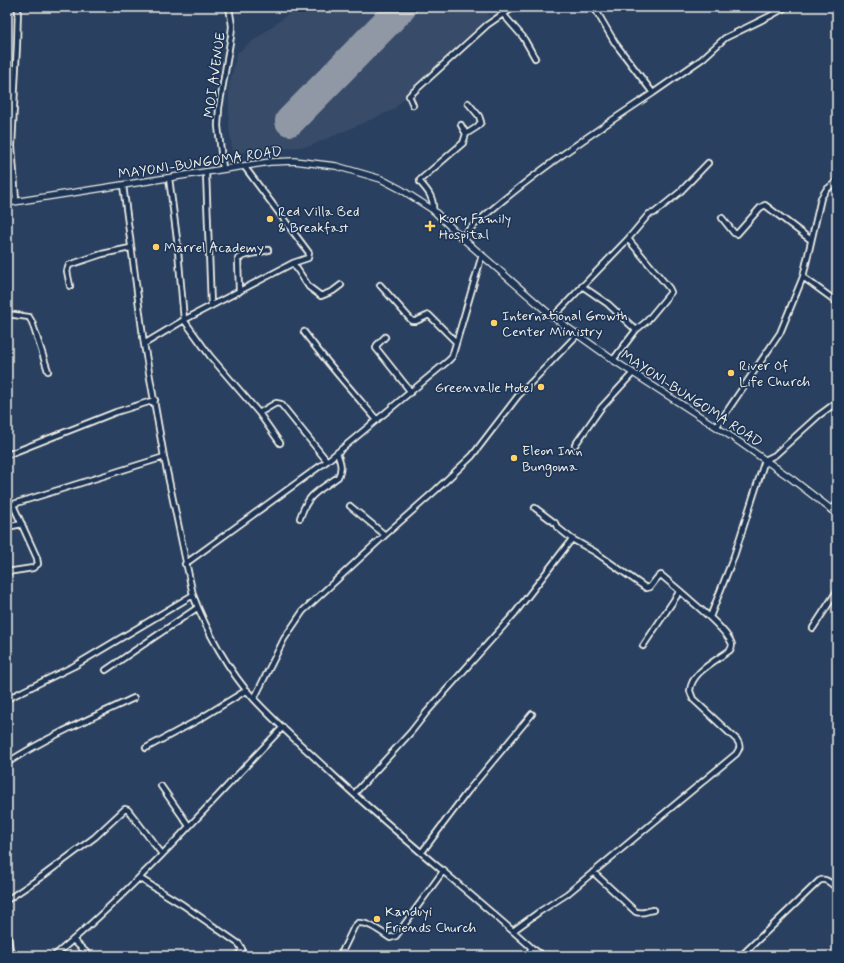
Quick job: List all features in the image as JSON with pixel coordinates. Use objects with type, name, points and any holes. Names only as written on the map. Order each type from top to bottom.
[{"type":"main road","name":"MAYONI-BUNGOMA ROAD","points":[[7,203],[270,162],[294,161],[336,166],[381,180],[402,190],[432,210],[553,317],[613,360],[717,426],[837,514]]},
{"type":"street","points":[[16,201],[12,146],[18,7]]},
{"type":"street","name":"MOI AVENUE","points":[[223,169],[218,126],[221,91],[232,26],[229,7]]},
{"type":"street","points":[[412,105],[410,96],[487,25],[515,7]]},
{"type":"street","points":[[594,7],[615,43],[653,93]]},
{"type":"street","points":[[461,237],[507,196],[585,138],[702,59],[725,38],[786,7]]},
{"type":"street","points":[[503,14],[522,37],[535,58]]},
{"type":"street","points":[[432,210],[432,198],[420,180],[463,143],[466,134],[478,127],[481,122],[479,116],[468,103]]},
{"type":"street","points":[[461,125],[466,134]]},
{"type":"street","points":[[553,317],[628,239],[649,214],[654,213],[680,192],[708,163]]},
{"type":"street","points":[[144,344],[211,305],[293,263],[308,258],[309,253],[244,166]]},
{"type":"street","points":[[206,173],[211,305]]},
{"type":"street","points":[[169,178],[177,238],[184,320],[210,356],[259,413],[280,444]]},
{"type":"street","points":[[717,426],[780,333],[803,277],[821,198],[826,190],[837,181]]},
{"type":"street","points":[[123,185],[130,248],[144,344],[185,564],[192,595],[197,608],[221,652],[254,699],[354,794],[444,870],[513,932],[543,956]]},
{"type":"street","points":[[722,218],[734,233],[738,234],[760,208],[765,205],[811,240]]},
{"type":"street","points":[[613,360],[636,330],[669,295],[671,290],[628,239]]},
{"type":"street","points":[[70,286],[67,271],[69,265],[102,254],[130,248]]},
{"type":"street","points":[[239,292],[238,259],[242,256],[268,250]]},
{"type":"street","points":[[185,564],[327,461],[452,357],[482,255]]},
{"type":"street","points":[[293,263],[309,287],[321,296],[333,291],[341,285]]},
{"type":"street","points":[[803,277],[837,302]]},
{"type":"street","points":[[380,285],[413,322],[430,315],[456,342]]},
{"type":"street","points":[[582,286],[608,304],[636,330]]},
{"type":"street","points":[[7,314],[29,316],[48,371]]},
{"type":"street","points":[[304,332],[325,360],[350,387],[377,420]]},
{"type":"street","points":[[254,699],[284,639],[303,611],[472,456],[518,396],[578,334]]},
{"type":"street","points":[[385,337],[376,348],[411,392]]},
{"type":"street","points":[[575,445],[601,408],[633,373]]},
{"type":"street","points":[[7,455],[116,412],[155,400]]},
{"type":"street","points":[[710,617],[734,556],[765,460],[775,455],[818,416],[837,402]]},
{"type":"street","points":[[259,413],[276,403],[282,404],[327,461]]},
{"type":"street","points":[[300,518],[304,507],[311,496],[338,477],[341,464],[337,453]]},
{"type":"street","points":[[7,506],[164,457]]},
{"type":"street","points":[[831,510],[837,504]]},
{"type":"street","points":[[7,572],[33,568],[38,564],[37,558],[13,505]]},
{"type":"street","points":[[350,506],[385,535]]},
{"type":"street","points":[[513,932],[539,912],[567,894],[736,754],[740,749],[740,744],[737,740],[690,694],[690,687],[697,675],[732,648],[731,641],[710,617],[661,576],[657,578],[650,587],[646,588],[595,552],[572,539],[557,527],[555,523],[535,508]]},
{"type":"street","points":[[7,527],[22,524]]},
{"type":"street","points":[[354,794],[515,613],[572,539]]},
{"type":"street","points":[[643,646],[680,591]]},
{"type":"street","points":[[813,628],[837,591]]},
{"type":"street","points":[[7,699],[74,666],[192,595]]},
{"type":"street","points":[[106,670],[197,608]]},
{"type":"street","points":[[146,748],[198,720],[247,690]]},
{"type":"street","points":[[7,763],[28,749],[61,732],[134,698]]},
{"type":"street","points":[[422,852],[468,791],[532,714]]},
{"type":"street","points":[[54,956],[140,878],[283,727]]},
{"type":"street","points":[[160,786],[189,826]]},
{"type":"street","points":[[7,900],[44,875],[95,837],[125,809],[128,810],[162,854]]},
{"type":"street","points":[[340,956],[358,922],[363,922],[373,927],[390,938],[396,936],[444,870]]},
{"type":"street","points":[[593,872],[636,912],[643,913],[648,910],[653,910]]},
{"type":"street","points":[[140,878],[183,905],[239,944],[242,949],[238,956]]},
{"type":"street","points":[[741,956],[819,881],[824,879],[827,880],[837,888]]},
{"type":"street","points":[[7,932],[11,956]]},
{"type":"street","points":[[73,940],[90,956]]},
{"type":"street","points":[[527,956],[532,948]]},
{"type":"shaded area","points":[[298,7],[485,7],[489,17],[429,73],[393,110],[310,146],[233,153],[229,127],[229,86],[237,53]]},
{"type":"runway","points":[[290,121],[402,7]]},
{"type":"place","name":"Red Villa Bed & Breakfast","points":[[270,219]]},
{"type":"place","name":"Kory Family Hospital","points":[[430,226]]},
{"type":"place","name":"Marrel Academy","points":[[156,247]]},
{"type":"place","name":"International Growth Center Ministry","points":[[494,323]]},
{"type":"place","name":"River Of Life Church","points":[[731,373]]},
{"type":"place","name":"Greenvalle Hotel","points":[[541,387]]},
{"type":"place","name":"Eleon Inn Bungoma","points":[[514,458]]},
{"type":"place","name":"Kanduyi Friends Church","points":[[377,919]]}]
